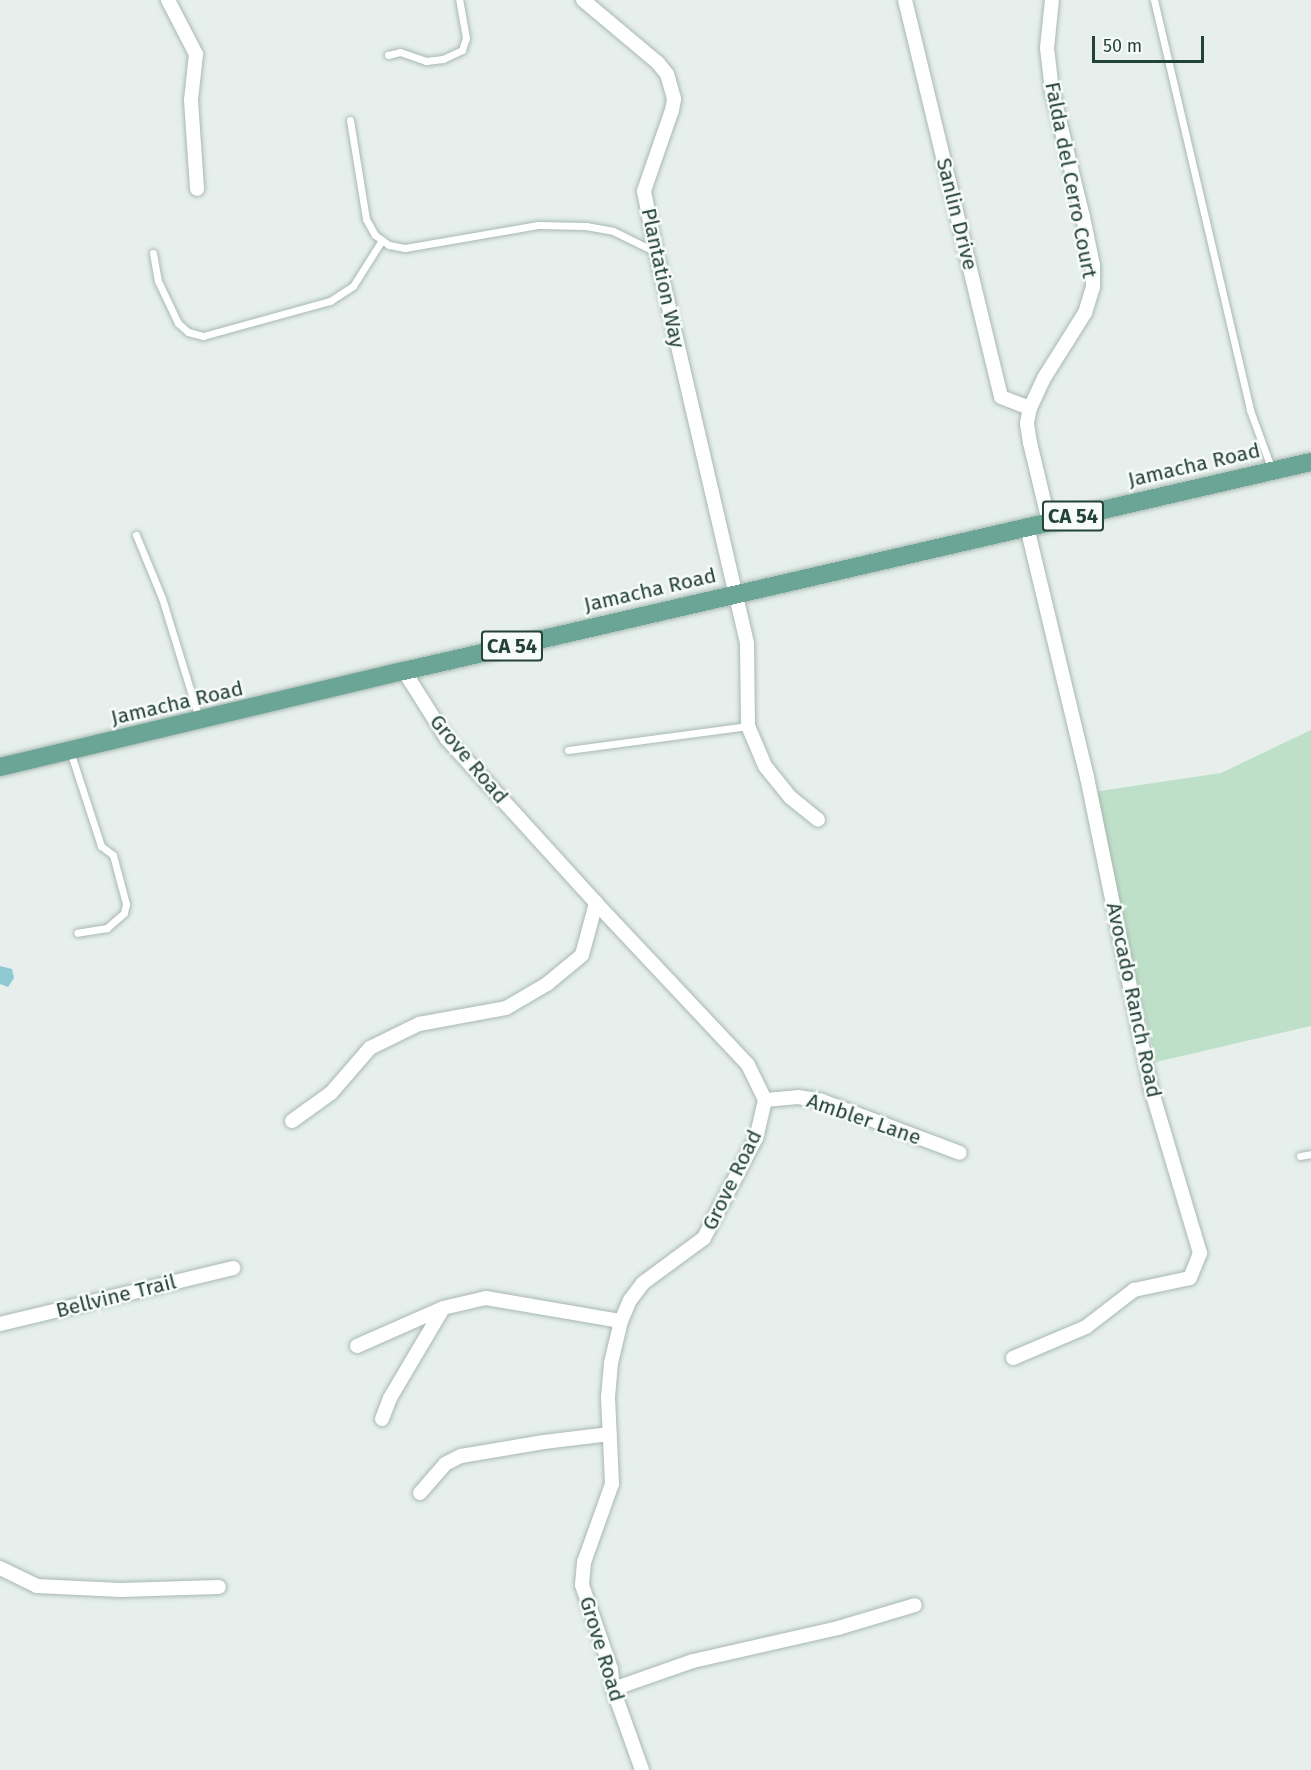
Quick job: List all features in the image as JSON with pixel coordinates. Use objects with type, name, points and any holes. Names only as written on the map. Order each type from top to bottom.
[{"type":"main road","name":"Jamacha Road","points":[[0,767],[734,594],[1311,462]]},
{"type":"street","points":[[168,0],[196,54],[191,100],[197,189]]},
{"type":"street","name":"Plantation Way","points":[[583,0],[658,63],[667,74],[674,99],[644,191],[656,252],[747,644],[748,726]]},
{"type":"street","name":"Sanlin Drive","points":[[905,0],[1000,397],[1030,408]]},
{"type":"street","name":"Falda del Cerro Court","points":[[1049,522],[1029,443],[1027,423],[1030,408],[1044,378],[1085,313],[1094,286],[1093,265],[1083,216],[1052,91],[1047,48],[1052,0]]},
{"type":"street","name":"Avocado Ranch Road","points":[[1013,1358],[1086,1327],[1134,1290],[1190,1278],[1200,1253],[1151,1089],[1087,777],[1027,526]]},
{"type":"street","name":"Grove Road","points":[[404,671],[447,739],[748,1065],[765,1100],[756,1138],[704,1238],[643,1283],[630,1300],[621,1321],[610,1363],[608,1398],[612,1484],[584,1562],[582,1585],[611,1669],[613,1689],[642,1770]]},
{"type":"street","points":[[748,726],[765,766],[790,797],[818,820]]},
{"type":"street","points":[[292,1121],[331,1093],[370,1048],[419,1024],[506,1008],[547,984],[582,955],[596,903]]},
{"type":"street","name":"Ambler Lane","points":[[765,1100],[798,1097],[822,1101],[960,1153]]},
{"type":"street","name":"Bellvine Trail","points":[[0,1324],[233,1268]]},
{"type":"street","points":[[357,1346],[443,1308],[486,1298],[621,1321]]},
{"type":"street","points":[[382,1419],[390,1398],[443,1308]]},
{"type":"street","points":[[420,1493],[445,1464],[461,1456],[610,1434]]},
{"type":"street","points":[[0,1568],[37,1586],[120,1590],[219,1587]]},
{"type":"street","points":[[613,1689],[693,1661],[838,1628],[915,1605]]},
{"type":"lane","points":[[388,55],[400,52],[426,61],[443,59],[462,50],[466,38],[459,0]]},
{"type":"lane","points":[[1154,0],[1250,410],[1272,470]]},
{"type":"lane","points":[[350,120],[366,219],[375,235],[388,245],[405,248],[538,225],[586,226],[613,231],[656,252]]},
{"type":"lane","points":[[153,253],[158,281],[178,323],[188,332],[203,336],[330,301],[352,286],[382,240]]},
{"type":"lane","points":[[136,535],[162,598],[200,720]]},
{"type":"lane","points":[[568,750],[748,726]]},
{"type":"lane","points":[[70,751],[101,846],[113,855],[126,904],[124,913],[107,928],[77,933]]},
{"type":"lane","points":[[1300,1156],[1311,1154]]},
{"type":"green space","points":[[1311,730],[1311,1026],[1156,1062],[1093,792],[1221,773]]},
{"type":"water","points":[[0,966],[12,969],[14,978],[8,987],[0,984]]}]
